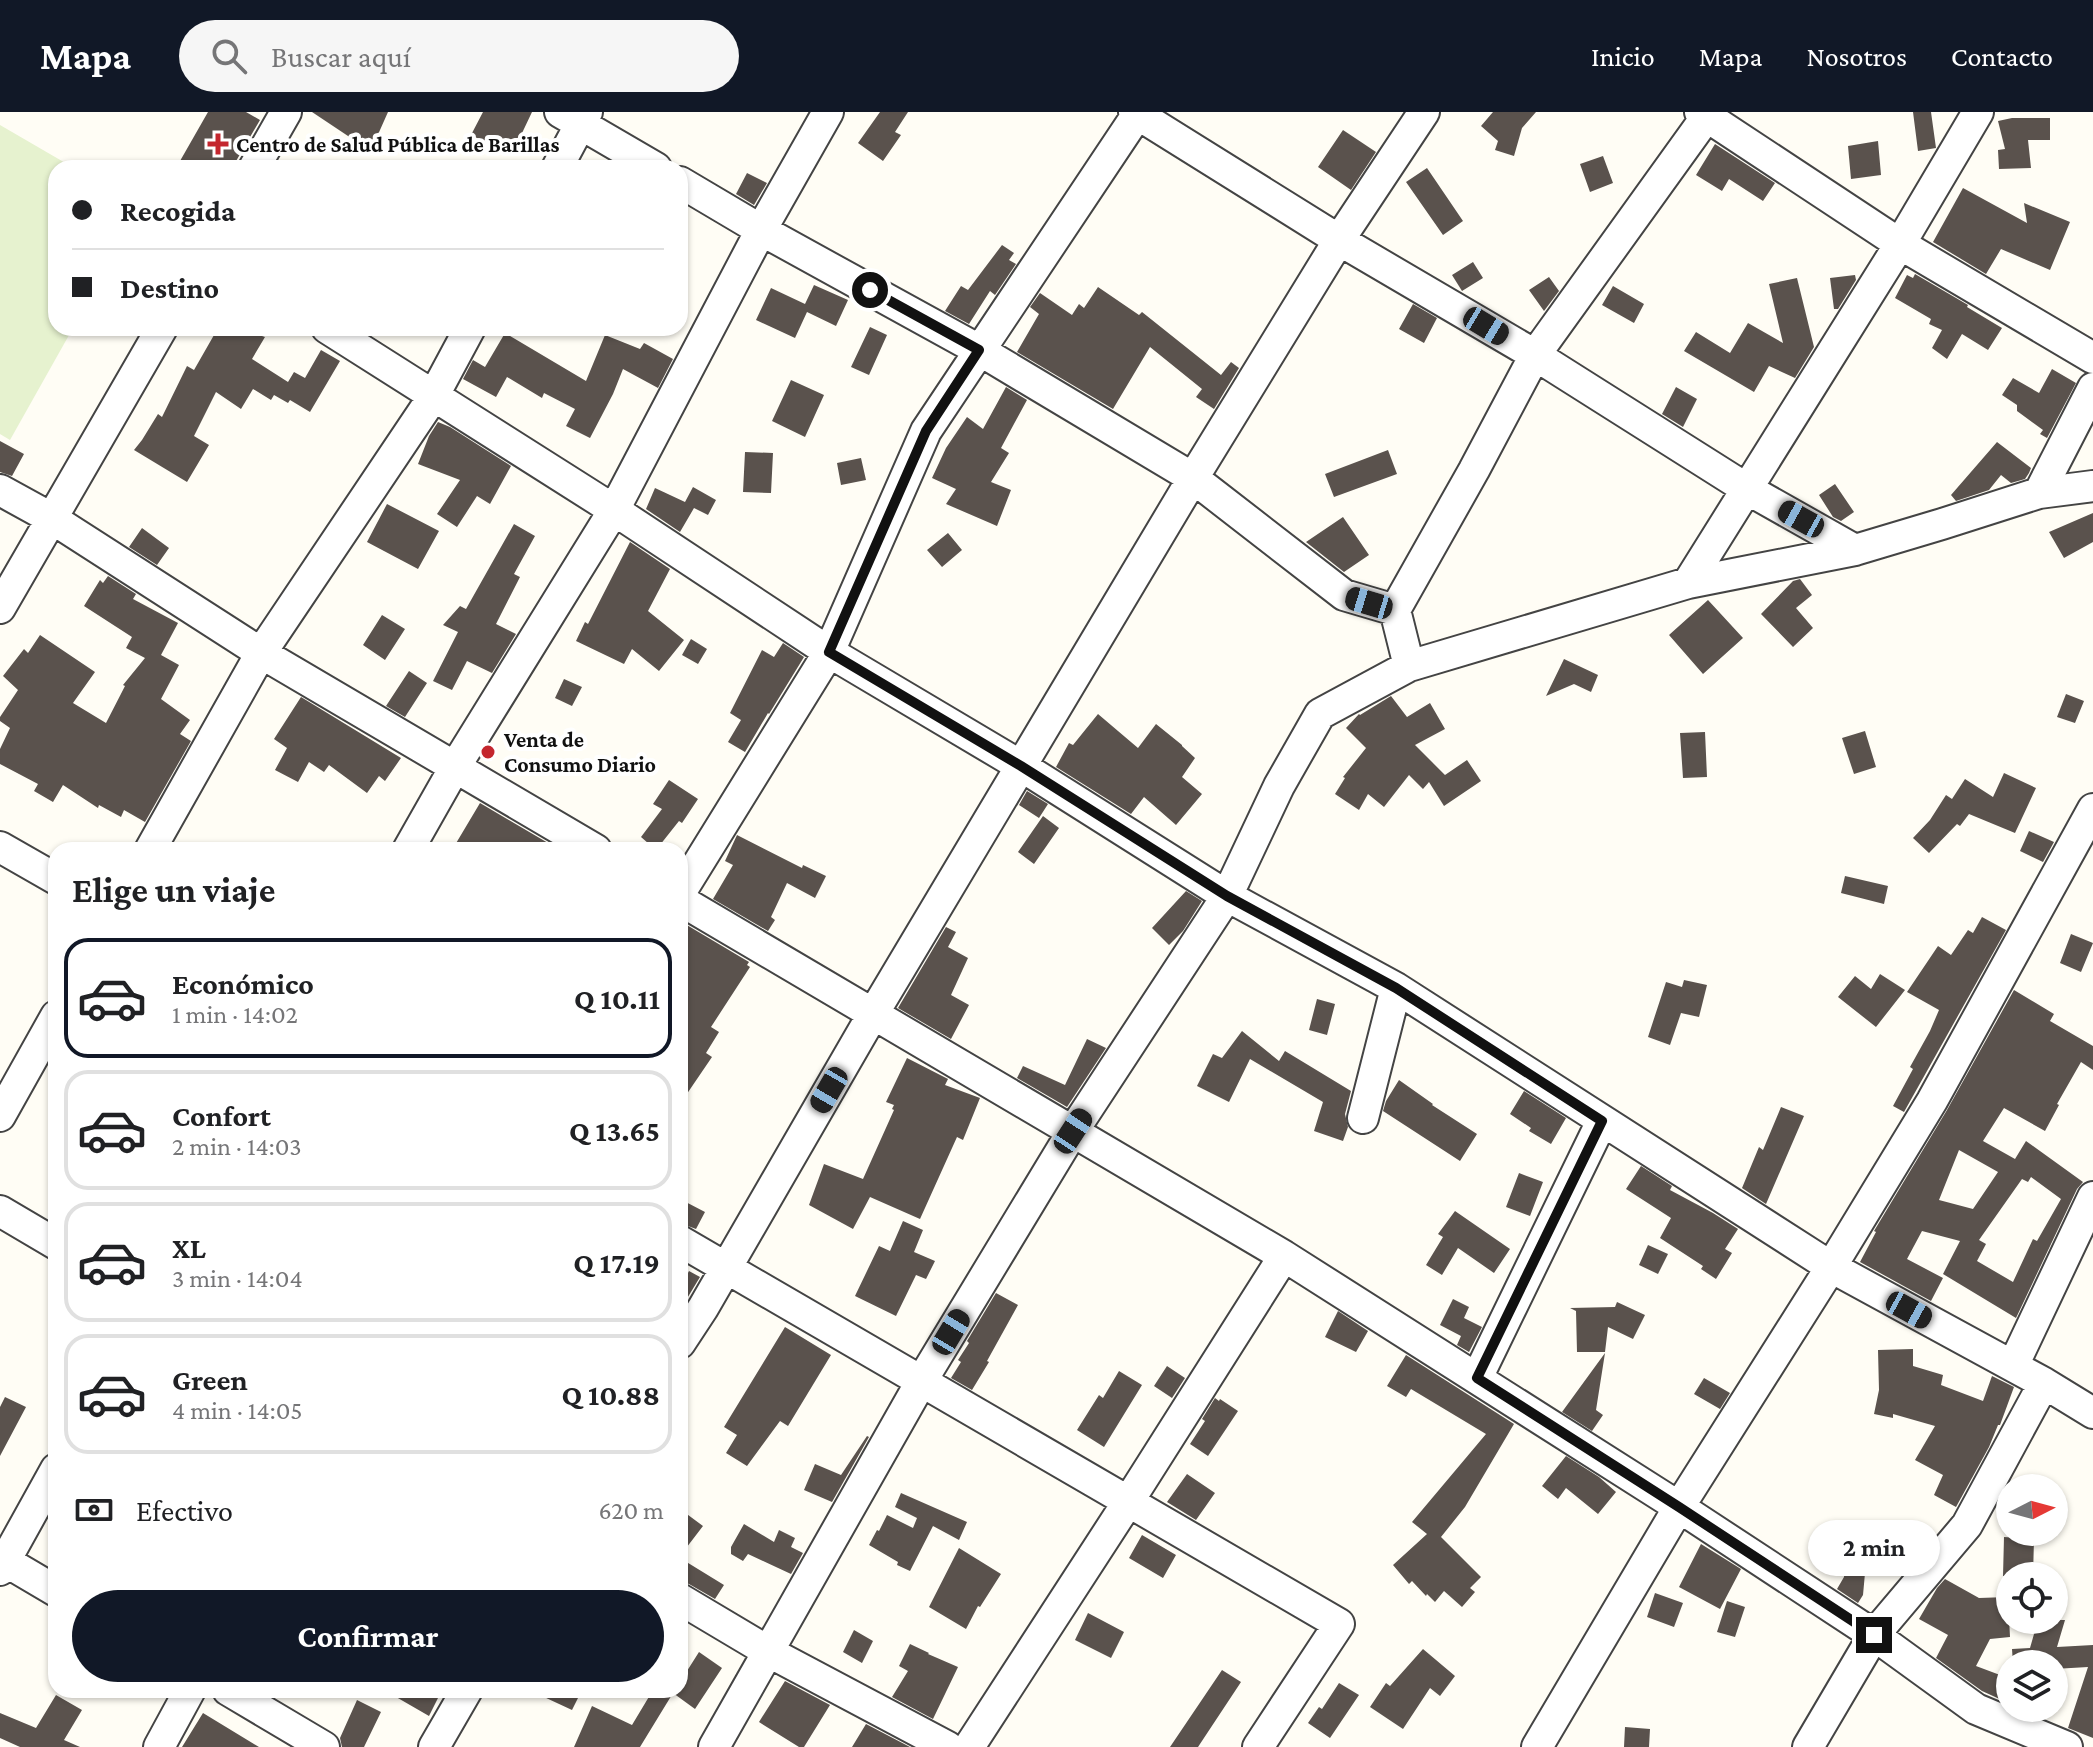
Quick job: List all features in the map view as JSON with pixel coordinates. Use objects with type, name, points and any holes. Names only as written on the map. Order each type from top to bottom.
[{"type":"street","points":[[413,842],[455,767],[614,510],[761,230],[828,112]]},
{"type":"street","points":[[688,1330],[1193,478],[1339,240],[1424,112]]},
{"type":"street","points":[[1688,583],[1900,244],[1978,112]]},
{"type":"street","points":[[258,160],[282,113]]},
{"type":"street","points":[[688,880],[829,652],[926,431],[1137,113],[1339,240],[1535,355],[1747,489],[1855,550]]},
{"type":"street","points":[[1409,666],[1395,610],[1535,355],[1704,114],[1900,244],[2093,358]]},
{"type":"street","points":[[560,160],[576,116],[644,160]]},
{"type":"street","points":[[688,187],[979,350],[1193,478],[1344,595],[1395,610]]},
{"type":"street","points":[[0,608],[157,336]]},
{"type":"street","points":[[339,336],[614,510],[829,652],[1021,766],[1227,896],[1396,988],[1831,1267],[2093,1413]]},
{"type":"street","points":[[155,842],[261,653],[433,397],[466,336]]},
{"type":"street","points":[[2039,493],[2093,388]]},
{"type":"street","points":[[714,1747],[921,1382],[1073,1131],[1227,896],[1279,786],[1320,714],[1409,666],[1688,583],[1855,550],[2039,493],[2093,486]]},
{"type":"street","points":[[0,490],[51,518],[261,653],[582,842]]},
{"type":"street","points":[[1537,1747],[1679,1507],[1932,1101],[2093,809]]},
{"type":"street","points":[[0,847],[48,874]]},
{"type":"street","points":[[688,905],[1284,1256],[1679,1507],[1874,1635],[1976,1709],[2067,1747]]},
{"type":"street","points":[[1363,1118],[1396,988]]},
{"type":"street","points":[[0,1116],[48,1030]]},
{"type":"street","points":[[1477,1378],[1602,1121]]},
{"type":"street","points":[[2013,1366],[2093,1197]]},
{"type":"street","points":[[0,1211],[48,1239]]},
{"type":"street","points":[[688,1246],[1339,1624],[1258,1747]]},
{"type":"street","points":[[969,1747],[1284,1256]]},
{"type":"street","points":[[1808,1747],[1874,1635],[1967,1525],[2044,1383]]},
{"type":"street","points":[[48,1483],[1,1563],[48,1587]]},
{"type":"street","points":[[688,1604],[769,1652],[948,1747]]},
{"type":"street","points":[[159,1747],[186,1698]]},
{"type":"street","points":[[241,1698],[324,1747]]},
{"type":"street","points":[[434,1747],[462,1698]]},
{"type":"green space","points":[[0,125],[60,160],[48,160],[48,336],[68,336],[10,440],[0,434]]},
{"type":"building","name":"Centro de Salud Pública de Barillas","points":[[208,112],[246,112],[260,120],[237,160],[181,160]]},
{"type":"building","points":[[312,112],[388,112],[372,148]]},
{"type":"building","points":[[483,112],[532,112],[514,150],[494,140],[491,145],[471,135]]},
{"type":"building","points":[[880,112],[908,112],[895,132],[901,135],[883,161],[858,143]]},
{"type":"building","points":[[1493,112],[1536,112],[1522,128],[1514,156],[1495,150],[1498,141],[1481,126]]},
{"type":"building","points":[[1913,112],[1931,112],[1936,148],[1918,151]]},
{"type":"building","points":[[2050,118],[2050,140],[2028,140],[2031,168],[1999,169],[1998,150],[2005,149],[1998,121]]},
{"type":"building","points":[[1343,130],[1376,152],[1351,190],[1318,167]]},
{"type":"building","points":[[1878,141],[1881,175],[1851,179],[1848,146]]},
{"type":"building","points":[[1715,144],[1775,183],[1763,201],[1729,179],[1722,191],[1696,175]]},
{"type":"building","points":[[1603,156],[1613,183],[1590,192],[1580,164]]},
{"type":"building","points":[[1427,168],[1463,221],[1443,235],[1406,182]]},
{"type":"building","points":[[747,173],[767,183],[754,205],[736,194]]},
{"type":"building","points":[[1963,188],[2027,223],[2024,203],[2070,222],[2050,270],[2001,249],[1986,274],[1933,242]]},
{"type":"building","points":[[1002,245],[1014,253],[1009,260],[1016,264],[995,295],[990,291],[969,324],[945,311],[961,286],[968,290]]},
{"type":"building","points":[[1473,262],[1483,278],[1462,291],[1452,275]]},
{"type":"building","points":[[1915,274],[2002,328],[1988,350],[1962,334],[1947,359],[1932,348],[1942,330],[1929,324],[1931,319],[1895,298],[1907,275],[1913,278]]},
{"type":"building","points":[[1855,275],[1856,280],[1838,309],[1834,309],[1830,278]]},
{"type":"building","points":[[1549,277],[1559,291],[1544,311],[1529,290]]},
{"type":"building","points":[[1797,278],[1814,347],[1795,378],[1769,366],[1754,392],[1684,351],[1696,332],[1730,353],[1748,323],[1783,343],[1769,284]]},
{"type":"building","points":[[814,285],[848,300],[836,326],[807,312],[795,338],[756,320],[771,288],[805,304]]},
{"type":"building","points":[[1613,286],[1644,304],[1634,323],[1602,305]]},
{"type":"building","points":[[1098,287],[1139,315],[1142,312],[1221,375],[1231,362],[1239,368],[1214,409],[1196,397],[1202,389],[1150,347],[1113,409],[1017,352],[1039,314],[1030,307],[1040,293],[1072,315],[1079,304],[1084,308]]},
{"type":"building","points":[[1413,304],[1437,318],[1424,343],[1399,329]]},
{"type":"building","points":[[870,327],[887,335],[869,375],[851,367]]},
{"type":"building","points":[[213,336],[265,337],[252,359],[288,382],[294,372],[305,378],[321,350],[340,361],[310,412],[290,400],[288,403],[274,395],[271,400],[253,389],[241,409],[216,392],[194,436],[209,445],[187,482],[134,450],[158,414],[162,417],[187,366],[194,370]]},
{"type":"building","points":[[503,336],[510,336],[586,381],[605,336],[640,349],[644,343],[673,359],[658,388],[623,369],[590,438],[566,426],[575,409],[544,393],[542,398],[507,377],[496,397],[463,379],[473,360],[485,367]]},
{"type":"building","points":[[2052,369],[2076,383],[2047,438],[2040,434],[2043,430],[2017,411],[2017,405],[2002,395],[2013,378],[2039,393]]},
{"type":"building","points":[[791,380],[824,395],[805,437],[772,421]]},
{"type":"building","points":[[1006,387],[1027,400],[1001,448],[1009,453],[991,482],[1011,490],[997,526],[946,504],[956,489],[932,478],[946,448],[967,417],[983,429]]},
{"type":"building","points":[[1676,387],[1697,399],[1683,427],[1662,414]]},
{"type":"building","points":[[438,422],[511,466],[490,504],[477,496],[457,527],[437,514],[460,480],[418,464]]},
{"type":"building","points":[[0,441],[24,454],[12,476],[0,472]]},
{"type":"building","points":[[1997,442],[2031,468],[2025,479],[2011,483],[2001,475],[1989,490],[1956,501],[1951,495]]},
{"type":"building","points":[[1388,450],[1397,474],[1334,497],[1325,474]]},
{"type":"building","points":[[745,452],[773,453],[771,493],[743,492]]},
{"type":"building","points":[[861,458],[866,480],[841,485],[837,463]]},
{"type":"building","points":[[1835,484],[1854,512],[1841,521],[1833,517],[1819,495]]},
{"type":"building","points":[[693,487],[716,500],[708,515],[694,508],[680,532],[646,509],[655,488],[685,502]]},
{"type":"building","points":[[387,504],[439,531],[418,569],[367,542]]},
{"type":"building","points":[[2093,513],[2093,542],[2064,558],[2049,532]]},
{"type":"building","points":[[1343,517],[1369,555],[1344,572],[1306,542]]},
{"type":"building","points":[[514,524],[535,536],[514,574],[520,577],[496,624],[516,634],[492,673],[467,661],[452,690],[433,681],[458,632],[443,625],[460,606],[466,609]]},
{"type":"building","points":[[142,528],[169,548],[157,565],[129,547]]},
{"type":"building","points":[[948,533],[962,550],[942,567],[927,550]]},
{"type":"building","points":[[630,542],[670,569],[648,611],[684,640],[659,671],[632,649],[624,664],[576,641]]},
{"type":"building","points":[[108,576],[136,594],[133,599],[178,623],[161,655],[179,665],[161,699],[190,720],[180,734],[191,741],[145,822],[124,810],[121,817],[99,805],[98,808],[63,785],[53,802],[34,791],[38,784],[0,764],[0,749],[10,728],[0,721],[0,717],[18,690],[3,676],[24,649],[28,653],[40,635],[95,672],[73,703],[106,723],[123,685],[145,658],[126,648],[132,637],[84,606],[100,580],[103,583]]},
{"type":"building","points":[[1800,579],[1812,595],[1796,608],[1813,628],[1793,647],[1761,614],[1793,581]]},
{"type":"building","points":[[1708,600],[1743,638],[1703,674],[1669,635]]},
{"type":"building","points":[[382,615],[405,629],[385,660],[363,645]]},
{"type":"building","points":[[691,639],[707,649],[698,664],[682,655]]},
{"type":"building","points":[[783,643],[804,657],[745,752],[728,742],[741,720],[730,713],[762,650],[774,657]]},
{"type":"building","points":[[1564,659],[1598,675],[1591,692],[1574,684],[1546,696]]},
{"type":"building","points":[[409,671],[427,683],[405,717],[386,706]]},
{"type":"building","points":[[564,679],[582,687],[572,706],[555,698]]},
{"type":"building","points":[[2066,694],[2084,701],[2075,723],[2057,717]]},
{"type":"building","points":[[1391,696],[1407,717],[1430,703],[1445,729],[1415,745],[1445,775],[1467,760],[1481,781],[1444,806],[1429,782],[1423,789],[1409,775],[1384,807],[1368,794],[1359,810],[1335,794],[1343,777],[1366,748],[1346,728],[1359,714]]},
{"type":"building","points":[[301,697],[401,758],[385,781],[379,776],[367,793],[329,765],[324,772],[309,762],[298,782],[275,770],[287,748],[274,739]]},
{"type":"building","points":[[1098,714],[1138,748],[1156,724],[1195,758],[1182,777],[1202,794],[1176,825],[1144,797],[1131,814],[1056,767],[1069,743],[1073,745]]},
{"type":"building","points":[[1865,731],[1876,767],[1854,774],[1842,738]]},
{"type":"building","points":[[1705,732],[1707,777],[1683,778],[1680,733]]},
{"type":"building","points":[[2004,773],[2036,788],[2015,833],[1969,814],[1929,853],[1913,838],[1930,820],[1946,795],[1952,799],[1965,779],[1993,797]]},
{"type":"building","points":[[669,780],[698,799],[682,823],[679,821],[662,842],[647,842],[641,837],[662,809],[653,804]]},
{"type":"building","points":[[1027,791],[1048,804],[1039,818],[1019,805]]},
{"type":"building","points":[[480,803],[546,842],[457,842]]},
{"type":"building","points":[[1043,816],[1059,828],[1034,864],[1018,852]]},
{"type":"building","points":[[2029,831],[2054,842],[2043,862],[2020,851]]},
{"type":"building","points":[[737,835],[802,868],[803,865],[826,876],[815,898],[787,883],[771,917],[775,920],[768,931],[713,899],[733,865],[725,861]]},
{"type":"building","points":[[1845,876],[1888,886],[1884,904],[1841,893]]},
{"type":"building","points":[[1186,891],[1202,901],[1183,931],[1169,945],[1152,928]]},
{"type":"building","points":[[1982,917],[2006,930],[1904,1112],[1893,1106],[1939,1010],[1907,992],[1938,946],[1951,955],[1968,930],[1973,933]]},
{"type":"building","points":[[688,926],[749,962],[747,965],[750,967],[711,1027],[719,1032],[706,1053],[712,1057],[688,1092]]},
{"type":"building","points":[[946,927],[956,932],[948,947],[968,958],[951,995],[969,1005],[951,1039],[898,1008]]},
{"type":"building","points":[[2071,934],[2093,943],[2081,972],[2060,963]]},
{"type":"building","points":[[1880,974],[1905,990],[1876,1027],[1838,997],[1855,976],[1871,989]]},
{"type":"building","points":[[1684,980],[1707,985],[1699,1017],[1681,1013],[1670,1045],[1648,1037],[1666,982],[1682,987]]},
{"type":"building","points":[[2014,990],[2054,1014],[2050,1021],[2093,1046],[2093,1070],[2081,1062],[2045,1131],[2004,1108],[1983,1141],[2015,1159],[2026,1141],[2083,1182],[2016,1318],[1943,1274],[1960,1241],[1922,1231],[1907,1259],[1943,1278],[1931,1301],[1860,1262],[1874,1231]],"holes":[[[1959,1150],[1998,1172],[1973,1209],[1939,1200]],[[2031,1177],[2061,1199],[2037,1241],[2033,1239],[2013,1282],[1977,1261],[1986,1244],[1979,1240],[2022,1179],[2028,1182]]]},
{"type":"building","points":[[1317,999],[1335,1004],[1327,1035],[1309,1030]]},
{"type":"building","points":[[1242,1031],[1279,1061],[1285,1051],[1351,1091],[1345,1114],[1348,1127],[1343,1141],[1314,1131],[1323,1102],[1250,1059],[1229,1102],[1197,1086],[1213,1054],[1222,1058]]},
{"type":"building","points":[[1087,1039],[1106,1048],[1067,1107],[1017,1078],[1023,1066],[1065,1085]]},
{"type":"building","points":[[907,1058],[948,1079],[945,1085],[980,1098],[963,1140],[957,1137],[920,1219],[870,1197],[853,1229],[809,1205],[824,1164],[863,1179],[894,1110],[894,1105],[886,1102]]},
{"type":"building","points":[[1399,1080],[1477,1134],[1460,1161],[1383,1111]]},
{"type":"building","points":[[1524,1091],[1566,1118],[1551,1144],[1529,1131],[1531,1128],[1510,1114]]},
{"type":"building","points":[[1781,1107],[1804,1116],[1766,1204],[1742,1188],[1759,1147],[1763,1150]]},
{"type":"building","points":[[1641,1166],[1672,1186],[1670,1190],[1738,1229],[1725,1249],[1732,1253],[1716,1279],[1701,1269],[1703,1266],[1660,1238],[1671,1218],[1626,1189]]},
{"type":"building","points":[[1519,1173],[1543,1182],[1530,1216],[1506,1207]]},
{"type":"building","points":[[688,1203],[705,1212],[696,1229],[688,1226]]},
{"type":"building","points":[[1455,1211],[1510,1249],[1494,1273],[1458,1248],[1442,1275],[1426,1265],[1443,1237],[1438,1234]]},
{"type":"building","points":[[903,1221],[923,1230],[914,1252],[935,1261],[926,1279],[916,1275],[896,1316],[855,1296],[879,1246],[890,1251]]},
{"type":"building","points":[[1648,1245],[1668,1254],[1658,1274],[1639,1265]]},
{"type":"building","points":[[688,1273],[700,1277],[688,1297]]},
{"type":"building","points":[[996,1293],[1018,1305],[972,1390],[951,1378],[961,1362],[958,1360],[969,1343],[967,1341]]},
{"type":"building","points":[[1453,1299],[1469,1307],[1464,1318],[1482,1327],[1469,1352],[1457,1345],[1461,1336],[1440,1325]]},
{"type":"building","points":[[1617,1302],[1645,1315],[1633,1339],[1608,1327],[1605,1352],[1577,1352],[1576,1311],[1570,1308],[1615,1307]]},
{"type":"building","points":[[1338,1311],[1368,1331],[1356,1352],[1325,1337]]},
{"type":"building","points":[[785,1327],[831,1355],[788,1426],[780,1421],[747,1466],[726,1453],[737,1435],[724,1427]]},
{"type":"building","points":[[1913,1349],[1913,1366],[1943,1375],[1941,1385],[1983,1401],[1992,1376],[2014,1387],[2000,1425],[1956,1507],[1934,1495],[1943,1475],[1915,1460],[1935,1426],[1893,1414],[1893,1418],[1874,1414],[1879,1390],[1878,1350]]},
{"type":"building","points":[[1605,1353],[1596,1410],[1603,1415],[1592,1431],[1562,1412]]},
{"type":"building","points":[[1406,1355],[1514,1424],[1465,1507],[1441,1537],[1481,1577],[1470,1588],[1475,1592],[1462,1607],[1444,1591],[1435,1602],[1412,1581],[1409,1584],[1393,1565],[1427,1534],[1412,1522],[1486,1434],[1411,1389],[1406,1397],[1387,1386]]},
{"type":"building","points":[[1167,1366],[1185,1378],[1172,1398],[1154,1386]]},
{"type":"building","points":[[1119,1371],[1142,1385],[1104,1447],[1077,1430],[1099,1395],[1103,1398]]},
{"type":"building","points":[[1704,1378],[1730,1393],[1720,1409],[1694,1394]]},
{"type":"building","points":[[5,1397],[26,1407],[0,1456],[0,1407]]},
{"type":"building","points":[[1215,1398],[1238,1411],[1208,1456],[1190,1444]]},
{"type":"building","points":[[867,1436],[832,1502],[804,1490],[815,1464],[841,1475]]},
{"type":"building","points":[[1566,1456],[1616,1492],[1598,1514],[1566,1488],[1558,1499],[1542,1486]]},
{"type":"building","points":[[1187,1474],[1215,1493],[1196,1520],[1167,1502]]},
{"type":"building","points":[[901,1493],[967,1522],[959,1540],[933,1526],[910,1571],[869,1545],[887,1515],[913,1528],[917,1518],[895,1507]]},
{"type":"building","points":[[688,1515],[703,1526],[688,1546]]},
{"type":"building","points":[[744,1524],[774,1542],[779,1530],[795,1538],[791,1547],[803,1553],[791,1574],[748,1554],[743,1561],[731,1554],[731,1547]]},
{"type":"building","points":[[1142,1535],[1176,1555],[1163,1578],[1129,1558]]},
{"type":"building","points":[[1701,1544],[1741,1569],[1720,1609],[1679,1587]]},
{"type":"building","points":[[2004,1546],[2034,1546],[2033,1562],[2003,1562]]},
{"type":"building","points":[[959,1548],[1001,1574],[966,1629],[929,1607]]},
{"type":"building","points":[[1846,1550],[1867,1551],[1863,1595],[1858,1603],[1837,1589],[1844,1577]]},
{"type":"building","points":[[688,1563],[724,1585],[715,1599],[689,1584]]},
{"type":"building","points":[[1945,1579],[1979,1598],[1996,1597],[1996,1634],[2010,1634],[2010,1637],[1990,1639],[1976,1666],[1996,1674],[1996,1697],[1936,1658],[1948,1635],[1919,1619]]},
{"type":"building","points":[[1655,1593],[1683,1603],[1674,1627],[1647,1617]]},
{"type":"building","points":[[1727,1601],[1745,1607],[1735,1637],[1717,1632]]},
{"type":"building","points":[[1088,1613],[1124,1632],[1111,1658],[1075,1640]]},
{"type":"building","points":[[854,1630],[873,1641],[862,1663],[843,1652]]},
{"type":"building","points":[[2034,1634],[2061,1634],[2057,1647],[2093,1645],[2093,1738],[2068,1728],[2088,1667],[2068,1668],[2068,1650],[2012,1650],[2030,1648]]},
{"type":"building","points":[[910,1644],[958,1667],[933,1719],[892,1697],[908,1671],[899,1666]]},
{"type":"building","points":[[1423,1649],[1455,1676],[1440,1696],[1430,1688],[1403,1729],[1370,1707],[1386,1683],[1390,1686]]},
{"type":"building","points":[[699,1652],[722,1668],[695,1709],[680,1698],[688,1698],[688,1669]]},
{"type":"building","points":[[1222,1670],[1241,1682],[1198,1747],[1170,1747]]},
{"type":"building","points":[[785,1681],[830,1705],[804,1747],[799,1747],[759,1722]]},
{"type":"building","points":[[1339,1683],[1359,1695],[1330,1738],[1308,1723],[1319,1707],[1322,1709]]},
{"type":"building","points":[[54,1698],[61,1698],[82,1710],[64,1740],[80,1747],[20,1747],[0,1738],[0,1713],[36,1728]]},
{"type":"building","points":[[398,1698],[438,1698],[429,1716]]},
{"type":"building","points":[[546,1698],[578,1698],[572,1710]]},
{"type":"building","points":[[648,1698],[670,1698],[640,1747],[574,1747],[592,1706],[632,1725]]},
{"type":"building","points":[[357,1700],[381,1712],[364,1747],[342,1747],[340,1738]]},
{"type":"building","points":[[203,1713],[259,1747],[182,1747]]},
{"type":"building","points":[[866,1724],[910,1747],[852,1747]]},
{"type":"building","points":[[1625,1727],[1650,1729],[1649,1747],[1624,1747]]},
{"type":"place","name":"Centro de Salud Pública de Barillas","points":[[218,144]]},
{"type":"place","name":"Venta de Consumo Diario","points":[[488,752]]},
{"type":"route","points":[[870,290],[979,350],[926,431],[829,652],[1021,766],[1227,896],[1396,988],[1602,1121],[1477,1378],[1874,1635]]}]
